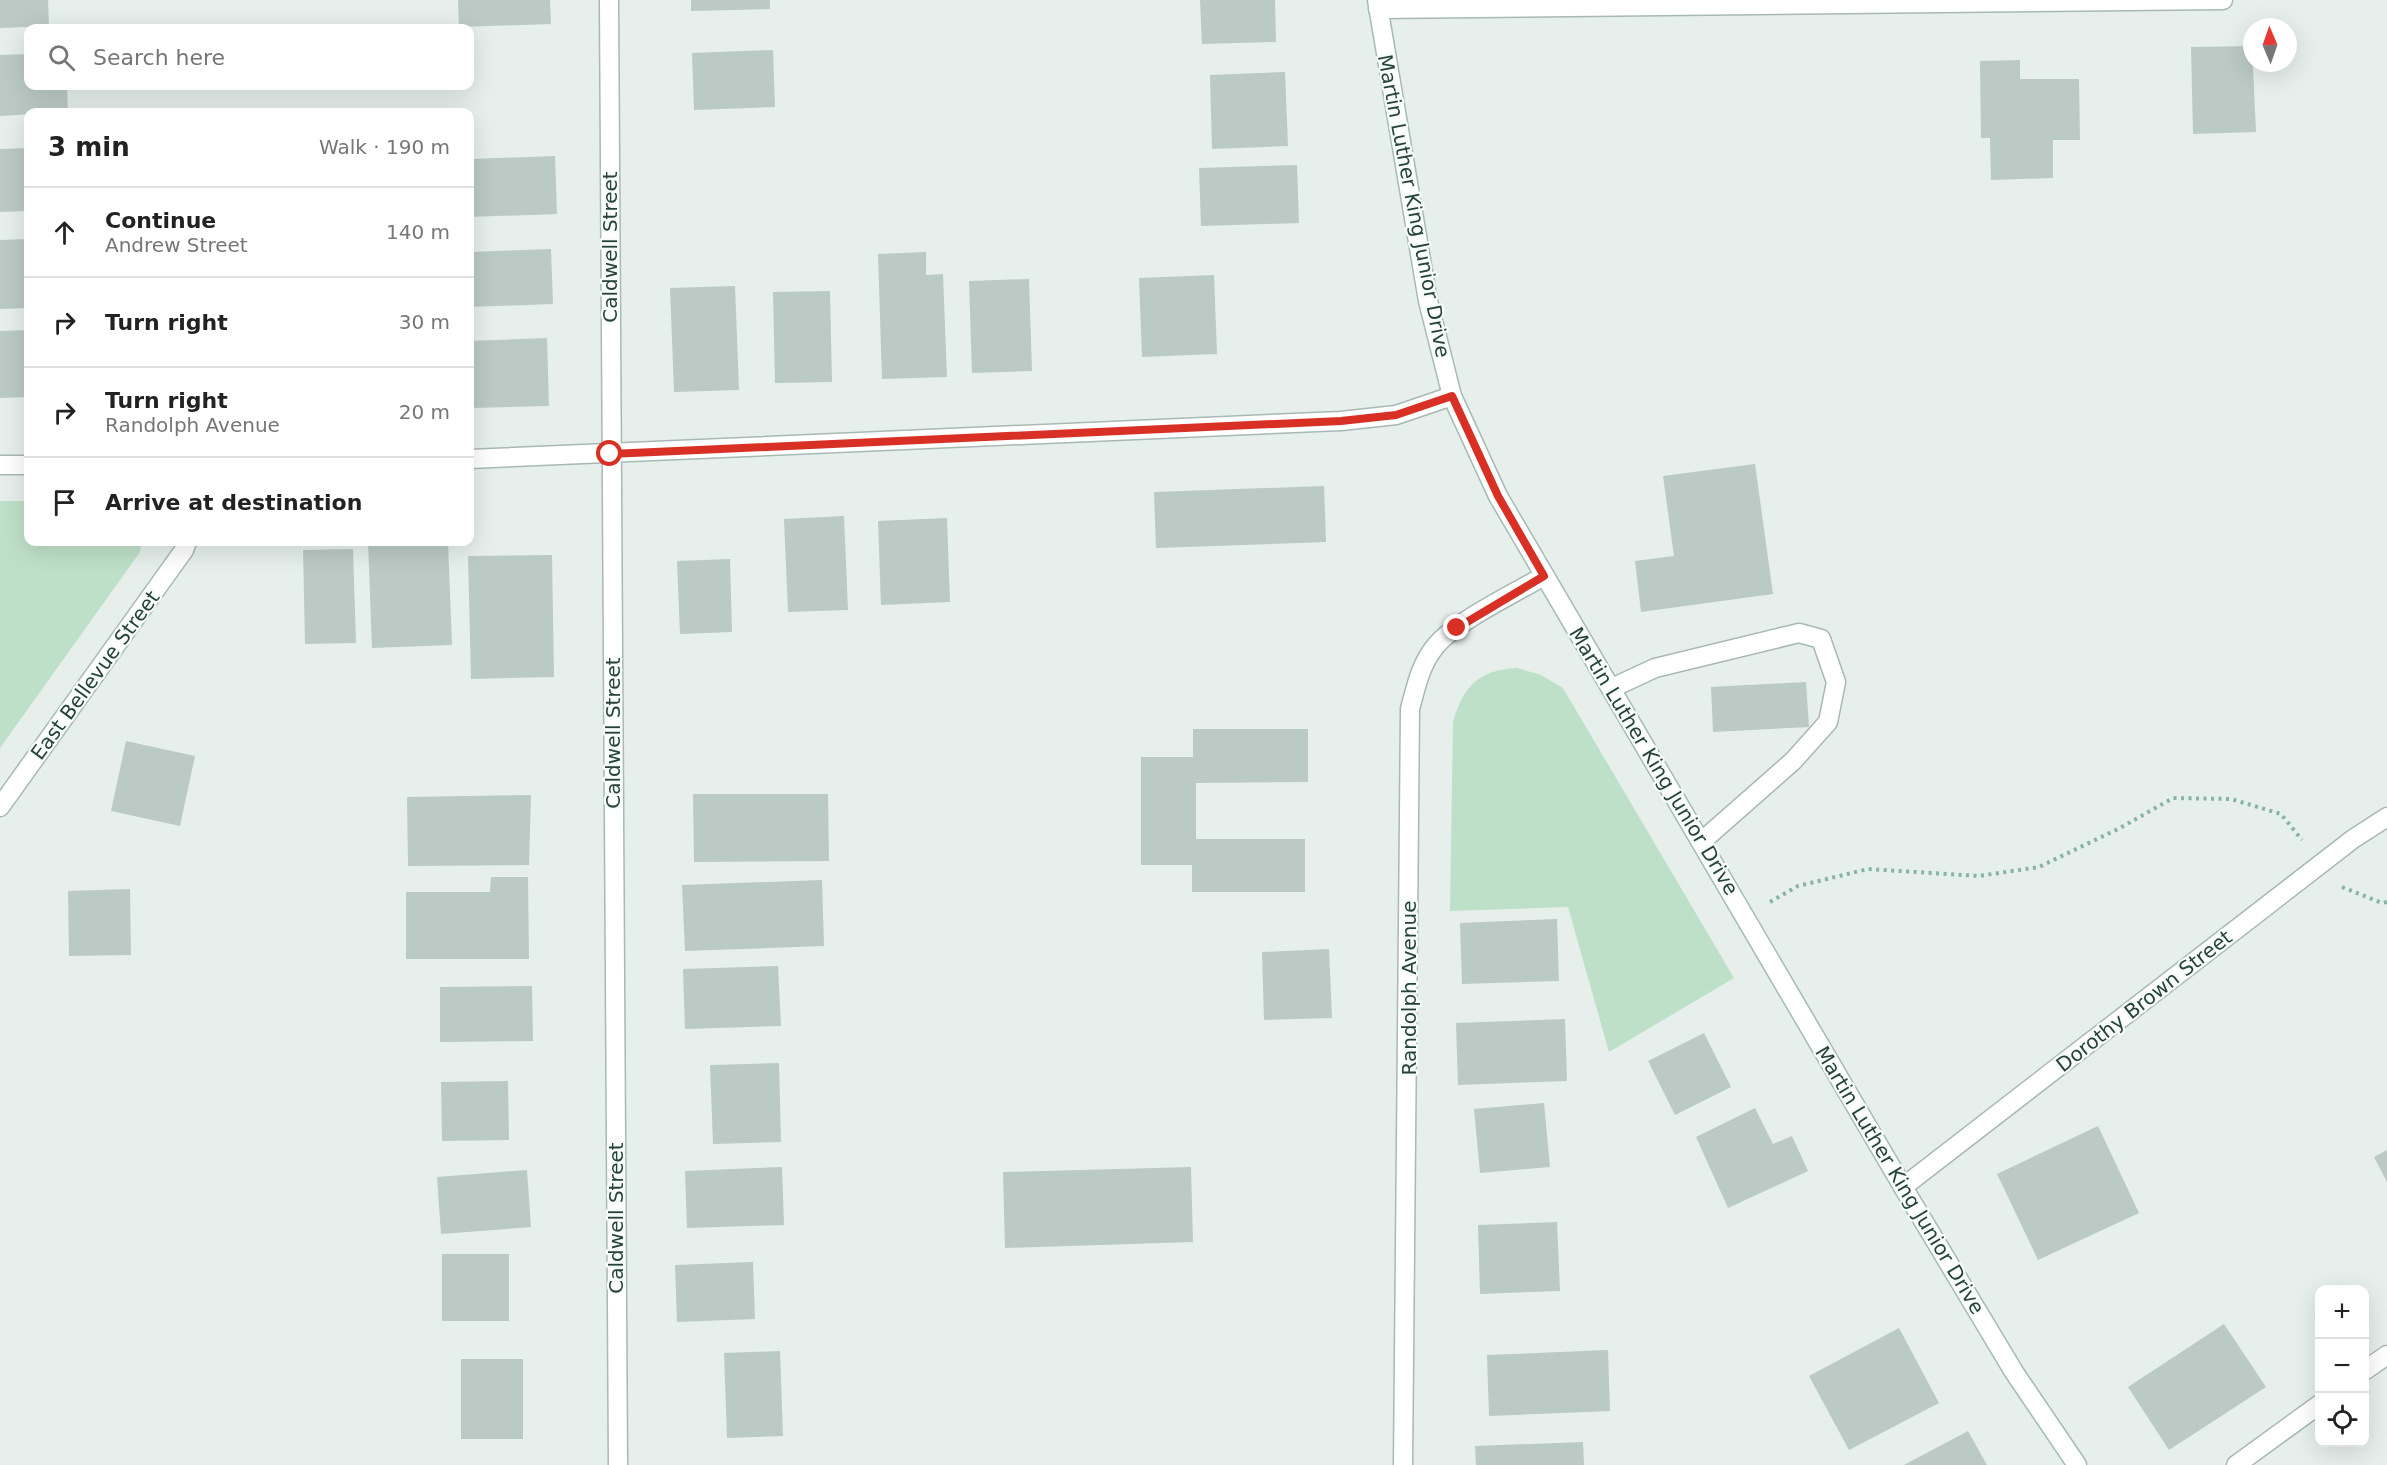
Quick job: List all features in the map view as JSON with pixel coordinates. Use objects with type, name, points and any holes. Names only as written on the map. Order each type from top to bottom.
[{"type":"street","name":"Caldwell Street","points":[[609,0],[618,1465]]},
{"type":"street","points":[[1377,4],[2223,0]]},
{"type":"street","name":"Martin Luther King Junior Drive","points":[[1377,4],[1428,301],[1452,396],[1503,504],[1903,1187],[2014,1372],[2077,1465]]},
{"type":"street","points":[[474,459],[1341,421],[1396,415],[1452,396]]},
{"type":"street","points":[[0,465],[24,465]]},
{"type":"street","name":"East Bellevue Street","points":[[0,807],[186,546]]},
{"type":"street","name":"Randolph Avenue","points":[[1403,1465],[1410,709],[1419,675],[1434,646],[1457,628],[1544,576]]},
{"type":"street","points":[[1612,688],[1654,668],[1798,633],[1821,639],[1836,682],[1828,722],[1793,760],[1701,842]]},
{"type":"street","name":"Dorothy Brown Street","points":[[1903,1187],[2321,863],[2387,817]]},
{"type":"street","points":[[2369,1367],[2387,1354]]},
{"type":"street","points":[[2236,1465],[2315,1407]]},
{"type":"path","points":[[1746,916],[1798,886],[1868,869],[1979,876],[2039,867],[2120,828],[2173,798],[2231,799],[2281,814],[2342,888],[2382,903],[2387,902]]},
{"type":"green space","points":[[0,501],[24,501],[24,546],[141,546],[140,552],[0,748]]},
{"type":"green space","points":[[1517,668],[1541,675],[1563,688],[1734,978],[1609,1052],[1568,907],[1450,911],[1453,722],[1462,699],[1474,683],[1492,672]]},
{"type":"building","points":[[0,0],[48,0],[49,24],[24,24],[24,27],[0,28]]},
{"type":"building","points":[[458,0],[550,0],[551,24],[474,27],[474,24],[459,24]]},
{"type":"building","points":[[691,0],[770,0],[770,9],[691,11]]},
{"type":"building","points":[[1200,0],[1275,0],[1276,42],[1202,44]]},
{"type":"building","points":[[2243,46],[2243,72],[2253,72],[2256,132],[2193,134],[2191,47]]},
{"type":"building","points":[[773,50],[775,107],[694,110],[692,53]]},
{"type":"building","points":[[24,54],[24,90],[67,90],[68,108],[24,108],[24,115],[0,116],[0,55]]},
{"type":"building","points":[[2020,60],[2020,79],[2079,79],[2080,140],[2053,140],[2053,178],[1991,180],[1990,138],[1981,138],[1980,61]]},
{"type":"building","points":[[1285,72],[1288,146],[1212,149],[1210,75]]},
{"type":"building","points":[[24,148],[24,211],[0,212],[0,149]]},
{"type":"building","points":[[555,156],[557,214],[474,217],[474,159]]},
{"type":"building","points":[[1297,165],[1299,223],[1201,226],[1199,168]]},
{"type":"building","points":[[24,239],[24,308],[0,309],[0,240]]},
{"type":"building","points":[[551,249],[553,304],[474,307],[474,252]]},
{"type":"building","points":[[926,252],[926,275],[943,274],[947,377],[882,379],[878,254]]},
{"type":"building","points":[[1214,275],[1217,354],[1142,357],[1139,278]]},
{"type":"building","points":[[1029,279],[1032,371],[972,373],[969,281]]},
{"type":"building","points":[[735,286],[739,390],[674,392],[670,288]]},
{"type":"building","points":[[830,291],[832,382],[775,383],[773,292]]},
{"type":"building","points":[[24,330],[24,397],[0,398],[0,331]]},
{"type":"building","points":[[547,338],[549,406],[474,408],[474,341]]},
{"type":"building","points":[[1755,464],[1773,594],[1641,612],[1635,561],[1674,556],[1663,476]]},
{"type":"building","points":[[1324,486],[1326,542],[1156,548],[1154,492]]},
{"type":"building","points":[[844,516],[848,610],[788,612],[784,519]]},
{"type":"building","points":[[947,518],[950,602],[881,605],[878,521]]},
{"type":"building","points":[[368,546],[448,546],[452,645],[372,648]]},
{"type":"building","points":[[353,549],[356,643],[305,644],[303,550]]},
{"type":"building","points":[[552,555],[554,677],[471,679],[468,556]]},
{"type":"building","points":[[730,559],[732,632],[680,634],[677,561]]},
{"type":"building","points":[[1806,682],[1809,727],[1713,732],[1711,687]]},
{"type":"building","points":[[1193,729],[1308,729],[1308,782],[1196,783],[1196,839],[1305,839],[1305,892],[1192,892],[1192,865],[1141,865],[1141,757],[1193,757]]},
{"type":"building","points":[[126,741],[195,756],[180,826],[111,811]]},
{"type":"building","points":[[693,794],[828,794],[829,861],[694,862]]},
{"type":"building","points":[[531,795],[529,865],[408,866],[407,797]]},
{"type":"building","points":[[491,877],[528,877],[529,959],[406,959],[406,892],[490,892]]},
{"type":"building","points":[[822,880],[824,946],[685,951],[682,885]]},
{"type":"building","points":[[130,889],[131,955],[69,956],[68,891]]},
{"type":"building","points":[[1557,919],[1559,981],[1462,984],[1460,923]]},
{"type":"building","points":[[1329,949],[1332,1018],[1264,1020],[1262,952]]},
{"type":"building","points":[[778,966],[781,1026],[685,1029],[683,969]]},
{"type":"building","points":[[532,986],[533,1041],[440,1042],[440,987]]},
{"type":"building","points":[[1565,1019],[1567,1081],[1458,1085],[1456,1023]]},
{"type":"building","points":[[1704,1033],[1731,1087],[1675,1115],[1648,1061]]},
{"type":"building","points":[[779,1063],[781,1142],[713,1144],[710,1065]]},
{"type":"building","points":[[508,1081],[509,1140],[442,1141],[441,1082]]},
{"type":"building","points":[[1544,1103],[1550,1167],[1480,1173],[1474,1109]]},
{"type":"building","points":[[1755,1108],[1773,1144],[1792,1136],[1808,1171],[1728,1208],[1696,1137]]},
{"type":"building","points":[[2098,1126],[2139,1213],[2038,1260],[1997,1174]]},
{"type":"building","points":[[2387,1150],[2387,1182],[2374,1157]]},
{"type":"building","points":[[782,1167],[784,1225],[687,1228],[685,1171]]},
{"type":"building","points":[[1191,1167],[1193,1242],[1005,1248],[1003,1172]]},
{"type":"building","points":[[527,1170],[531,1227],[441,1234],[437,1177]]},
{"type":"building","points":[[1557,1222],[1560,1291],[1480,1294],[1478,1225]]},
{"type":"building","points":[[442,1254],[509,1254],[509,1321],[442,1321]]},
{"type":"building","points":[[753,1262],[755,1319],[677,1322],[675,1265]]},
{"type":"building","points":[[2224,1324],[2266,1387],[2169,1450],[2128,1387]]},
{"type":"building","points":[[1899,1328],[1939,1403],[1849,1450],[1809,1376]]},
{"type":"building","points":[[1608,1350],[1610,1411],[1489,1416],[1487,1355]]},
{"type":"building","points":[[780,1351],[783,1436],[727,1438],[724,1353]]},
{"type":"building","points":[[461,1359],[523,1359],[523,1439],[461,1439]]},
{"type":"building","points":[[1968,1431],[1987,1465],[1904,1465]]},
{"type":"building","points":[[1583,1442],[1584,1465],[1476,1465],[1475,1446]]},
{"type":"route","points":[[610,454],[1341,421],[1396,415],[1452,396],[1498,496],[1544,576],[1457,628]]}]
